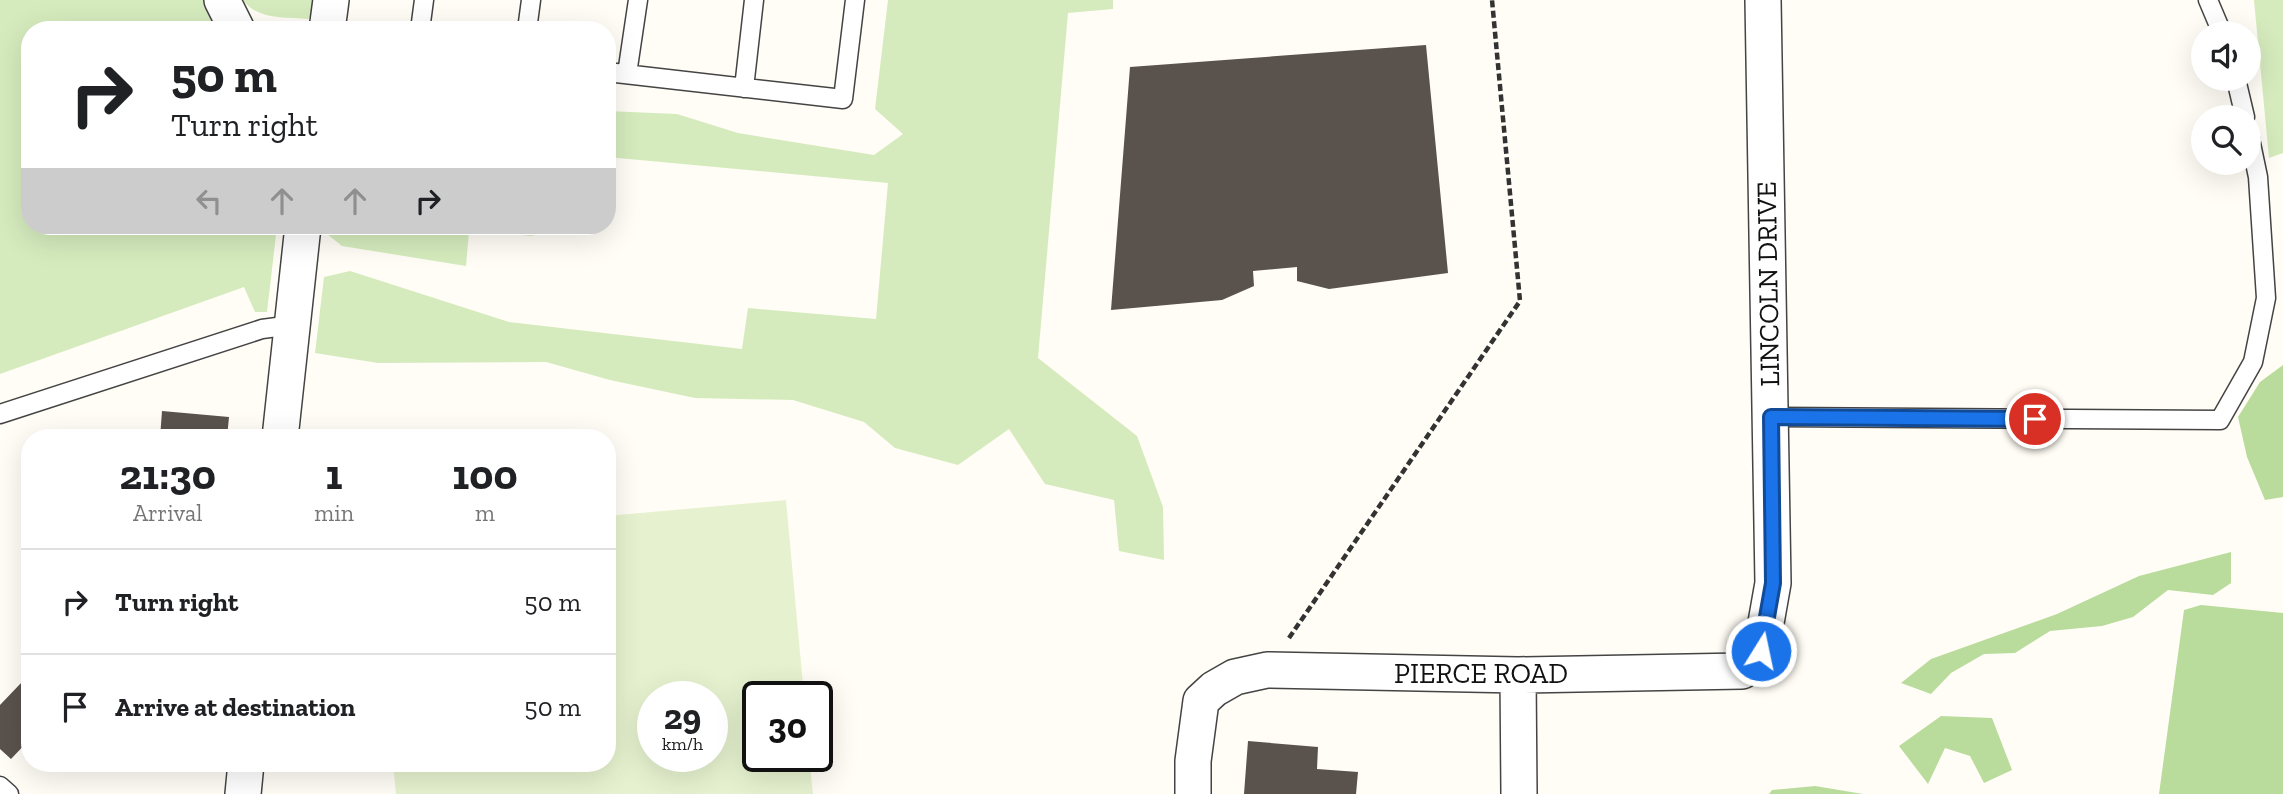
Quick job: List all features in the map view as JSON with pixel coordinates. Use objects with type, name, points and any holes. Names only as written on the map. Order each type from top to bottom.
[{"type":"street","points":[[328,21],[331,0]]},
{"type":"street","name":"LINCOLN DRIVE","points":[[1761,651],[1773,583],[1763,0]]},
{"type":"street","points":[[282,429],[302,235]]},
{"type":"street","name":"PIERCE ROAD","points":[[1193,794],[1193,761],[1201,701],[1236,677],[1267,670],[1518,675],[1742,671],[1761,651]]},
{"type":"street","points":[[1518,675],[1519,794]]},
{"type":"street","points":[[243,794],[245,772]]},
{"type":"lane","points":[[421,21],[424,0]]},
{"type":"lane","points":[[528,21],[531,0]]},
{"type":"lane","points":[[627,74],[638,0]]},
{"type":"lane","points":[[744,88],[754,0]]},
{"type":"lane","points":[[616,73],[843,99],[855,0]]},
{"type":"lane","points":[[2208,0],[2217,21]]},
{"type":"lane","points":[[1771,417],[2220,420],[2253,362],[2266,298],[2258,175]]},
{"type":"lane","points":[[0,414],[262,329],[292,325]]},
{"type":"lane","points":[[0,786],[9,794]]},
{"type":"path","points":[[1267,670],[1520,301],[1492,0]]},
{"type":"green space","points":[[0,0],[204,0],[215,21],[21,21],[21,235],[276,235],[267,312],[255,312],[244,287],[0,374]]},
{"type":"green space","points":[[243,0],[313,0],[312,15],[308,19],[272,16],[256,11]]},
{"type":"green space","points":[[888,0],[1113,0],[1113,9],[1068,13],[1038,358],[1137,436],[1163,507],[1164,560],[1119,551],[1114,500],[1045,484],[1009,429],[958,465],[895,448],[864,422],[793,400],[695,398],[610,380],[546,362],[378,363],[315,353],[324,277],[350,271],[509,322],[742,349],[748,308],[876,319],[888,183],[616,158],[616,111],[677,114],[738,133],[874,155],[903,134],[875,109]]},
{"type":"green space","points":[[2254,0],[2283,0],[2283,153],[2269,158],[2261,74],[2261,21],[2256,21]]},
{"type":"green space","points":[[328,235],[469,235],[466,266],[342,246]]},
{"type":"green space","points":[[2283,365],[2283,497],[2265,500],[2247,457],[2238,417],[2260,382]]},
{"type":"green space","points":[[786,500],[803,681],[742,681],[742,772],[811,772],[813,794],[396,794],[394,772],[616,772],[616,515]]},
{"type":"green space","points":[[2231,552],[2231,583],[2213,595],[2168,590],[2133,617],[2102,626],[2050,631],[2015,653],[1984,654],[1951,673],[1931,694],[1901,683],[1931,659],[2057,614],[2139,576]]},
{"type":"green space","points":[[2201,605],[2283,613],[2283,794],[2159,794],[2184,610]]},
{"type":"green space","points":[[1941,716],[1992,718],[2012,770],[1984,783],[1970,756],[1945,748],[1928,784],[1899,746]]},
{"type":"green space","points":[[1815,786],[1863,794],[1769,794],[1772,790]]},
{"type":"building","points":[[1426,45],[1448,273],[1329,289],[1297,281],[1297,267],[1253,271],[1254,286],[1222,300],[1111,310],[1130,67]]},
{"type":"building","points":[[162,411],[229,417],[228,429],[161,429]]},
{"type":"building","points":[[21,683],[21,748],[11,759],[0,749],[0,705]]},
{"type":"building","points":[[1248,741],[1318,747],[1317,769],[1358,772],[1356,794],[1244,794]]},
{"type":"route","points":[[1761,651],[1773,583],[1771,417],[2035,419]]}]
